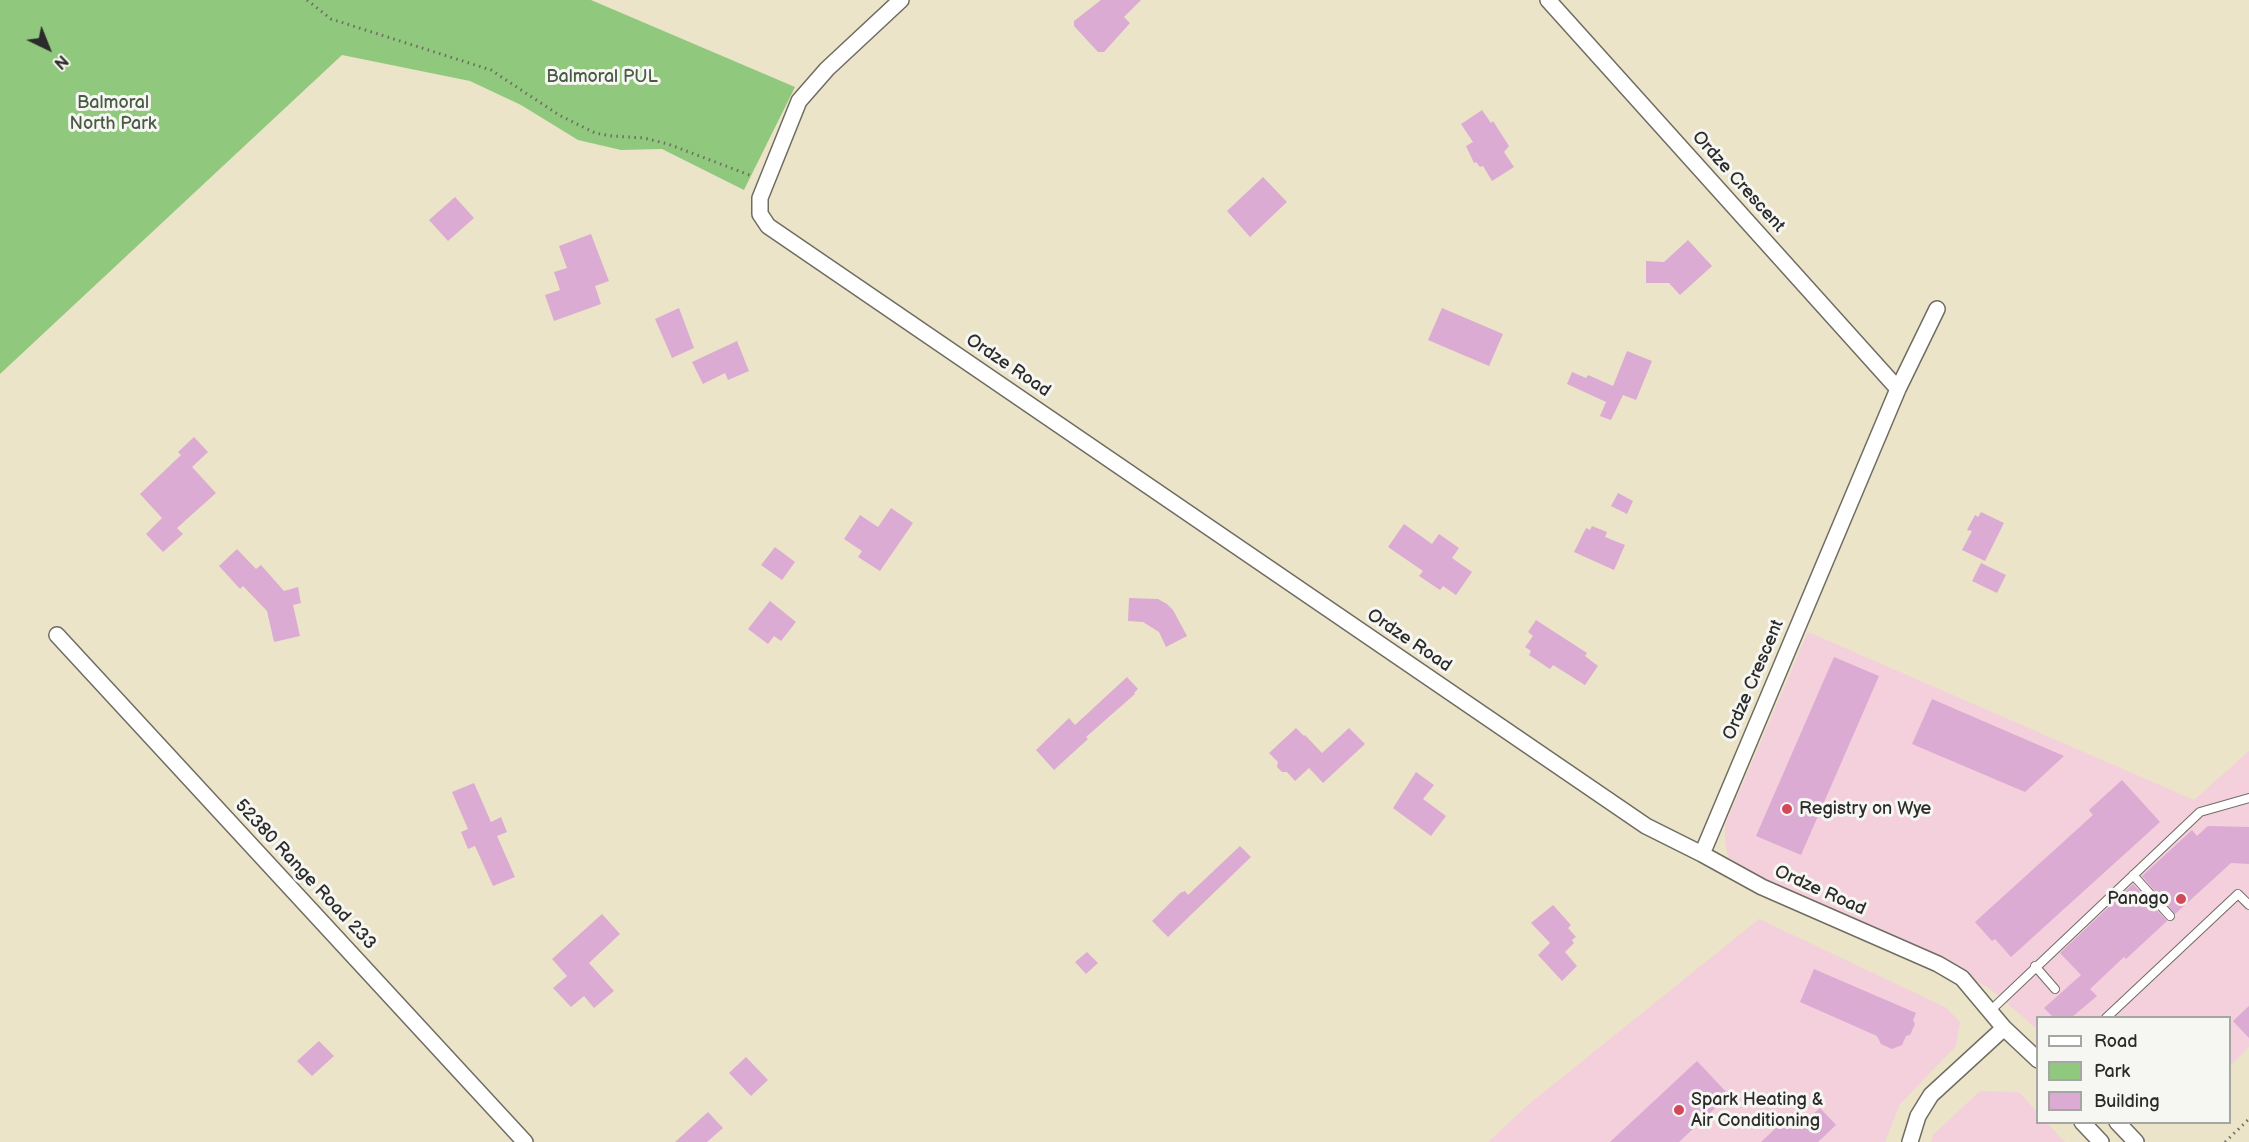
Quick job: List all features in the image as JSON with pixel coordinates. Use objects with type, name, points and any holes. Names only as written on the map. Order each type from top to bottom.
[{"type":"street","points":[[766,180],[799,101],[827,69],[901,0]]},
{"type":"street","name":"Ordze Crescent","points":[[1548,0],[1899,389]]},
{"type":"street","name":"Ordze Road","points":[[766,180],[760,198],[760,214],[768,226],[1646,826],[1762,887],[1938,964],[1962,978],[2004,1028],[2036,1059]]},
{"type":"street","name":"Ordze Crescent","points":[[1702,854],[1899,389],[1937,309]]},
{"type":"street","name":"52380 Range Road 233","points":[[57,635],[525,1142]]},
{"type":"street","points":[[1910,1142],[1918,1116],[1931,1095],[2004,1028]]},
{"type":"street","points":[[2084,1124],[2101,1142]]},
{"type":"street","points":[[2119,1124],[2136,1142]]},
{"type":"lane","points":[[1990,1011],[2200,812],[2249,798]]},
{"type":"lane","points":[[2133,875],[2170,916]]},
{"type":"lane","points":[[2107,1016],[2238,894],[2249,905]]},
{"type":"lane","points":[[2035,966],[2055,989]]},
{"type":"path","points":[[307,0],[332,19],[491,70],[559,115],[595,133],[644,138],[668,144],[766,180]]},
{"type":"path","points":[[2225,1142],[2249,1119]]},
{"type":"shaded area","points":[[1808,632],[2194,800],[2249,751],[2249,1047],[2231,1065],[2231,1016],[2036,1016],[2036,1028],[1989,988],[1768,882],[1728,857],[1725,825]]},
{"type":"shaded area","points":[[1759,919],[1945,1007],[1960,1022],[1956,1046],[1900,1104],[1885,1142],[1488,1142],[1529,1104]]},
{"type":"shaded area","points":[[1980,1091],[2019,1092],[2036,1111],[2036,1124],[2048,1124],[2065,1142],[1931,1142],[1933,1135]]},
{"type":"green space","points":[[0,0],[591,0],[795,87],[744,190],[662,149],[621,150],[578,140],[521,105],[470,81],[342,55],[0,374]]},
{"type":"building","points":[[1101,0],[1141,0],[1124,17],[1130,23],[1104,52],[1098,52],[1074,26],[1074,21]]},
{"type":"building","points":[[1482,110],[1491,123],[1493,121],[1509,146],[1504,152],[1514,167],[1492,181],[1483,166],[1480,167],[1476,162],[1474,163],[1466,146],[1473,142],[1461,124]]},
{"type":"building","points":[[1263,177],[1287,202],[1250,237],[1227,211]]},
{"type":"building","points":[[455,197],[474,218],[448,241],[429,220]]},
{"type":"building","points":[[591,234],[609,281],[595,286],[601,304],[554,321],[545,295],[560,290],[554,272],[567,268],[559,246]]},
{"type":"building","points":[[1688,240],[1712,266],[1680,295],[1669,283],[1646,283],[1646,261],[1664,262]]},
{"type":"building","points":[[679,308],[694,348],[672,358],[655,319]]},
{"type":"building","points":[[1442,308],[1503,334],[1489,366],[1428,340]]},
{"type":"building","points":[[737,341],[749,371],[728,380],[725,373],[703,384],[692,362]]},
{"type":"building","points":[[1627,351],[1652,361],[1636,400],[1623,395],[1611,420],[1600,416],[1606,402],[1567,384],[1572,372],[1586,378],[1588,375],[1613,386]]},
{"type":"building","points":[[194,437],[208,452],[192,467],[216,493],[177,528],[183,534],[163,552],[146,534],[162,518],[140,494],[181,455],[178,452]]},
{"type":"building","points":[[1618,493],[1633,501],[1627,514],[1611,506]]},
{"type":"building","points":[[891,508],[913,523],[880,571],[858,557],[862,551],[844,539],[860,515],[878,527]]},
{"type":"building","points":[[1981,512],[2004,523],[1985,561],[1962,550],[1972,531],[1967,530],[1975,515],[1978,517]]},
{"type":"building","points":[[1404,524],[1432,544],[1439,534],[1459,548],[1452,558],[1472,572],[1456,595],[1443,586],[1440,590],[1419,576],[1423,571],[1388,547]]},
{"type":"building","points":[[1592,526],[1607,532],[1605,537],[1625,545],[1614,570],[1574,552],[1586,528],[1590,530]]},
{"type":"building","points":[[775,547],[795,562],[782,580],[761,565]]},
{"type":"building","points":[[237,549],[256,569],[261,565],[284,591],[298,587],[301,603],[293,605],[300,636],[274,642],[267,611],[243,586],[240,589],[219,566]]},
{"type":"building","points":[[1981,563],[2006,575],[1997,593],[1972,581]]},
{"type":"building","points":[[1129,598],[1158,599],[1167,604],[1173,610],[1187,636],[1166,647],[1159,632],[1143,622],[1128,621]]},
{"type":"building","points":[[770,601],[796,622],[781,641],[774,636],[768,644],[748,629]]},
{"type":"building","points":[[1536,620],[1587,653],[1585,656],[1598,666],[1585,685],[1553,665],[1550,669],[1529,655],[1531,651],[1525,647],[1533,636],[1528,632]]},
{"type":"building","points":[[1834,657],[1879,676],[1801,855],[1756,836]]},
{"type":"building","points":[[1127,677],[1138,689],[1135,694],[1086,737],[1088,739],[1054,770],[1036,750],[1069,718],[1075,725]]},
{"type":"building","points":[[1932,699],[2064,756],[2025,792],[1912,744]]},
{"type":"building","points":[[1296,728],[1322,753],[1349,728],[1365,744],[1323,783],[1309,768],[1295,781],[1287,772],[1282,772],[1277,767],[1278,762],[1269,753]]},
{"type":"building","points":[[1416,772],[1434,785],[1423,799],[1446,816],[1431,836],[1393,808]]},
{"type":"building","points":[[2122,780],[2160,822],[2011,957],[1975,922],[2093,815],[2089,810]]},
{"type":"building","points":[[474,783],[491,822],[501,817],[507,832],[497,836],[515,877],[493,886],[475,846],[468,849],[461,832],[468,829],[452,792]]},
{"type":"building","points":[[2208,826],[2249,827],[2249,864],[2231,863],[2175,914],[2142,876],[2192,830],[2197,836]]},
{"type":"building","points":[[1240,846],[1251,857],[1168,937],[1152,921],[1180,893],[1185,891],[1188,895]]},
{"type":"building","points":[[2133,884],[2167,921],[2090,989],[2097,996],[2073,1016],[2052,1016],[2044,1008],[2081,975],[2060,953]]},
{"type":"building","points":[[1553,905],[1571,925],[1568,928],[1576,937],[1572,940],[1574,943],[1565,952],[1577,966],[1562,981],[1538,955],[1550,943],[1531,923]]},
{"type":"building","points":[[602,914],[620,934],[589,963],[614,991],[594,1008],[584,996],[571,1007],[553,988],[567,976],[552,959]]},
{"type":"building","points":[[1087,952],[1098,963],[1086,974],[1075,962]]},
{"type":"building","points":[[1814,969],[1916,1013],[1913,1020],[1915,1024],[1910,1035],[1906,1036],[1902,1045],[1892,1049],[1881,1044],[1877,1036],[1800,1002]]},
{"type":"building","points":[[2249,1006],[2249,1038],[2233,1021]]},
{"type":"building","points":[[319,1041],[334,1056],[312,1076],[297,1061]]},
{"type":"building","points":[[746,1057],[768,1080],[751,1096],[729,1073]]},
{"type":"building","name":"Spark Heating & Air Conditioning","points":[[1697,1061],[1729,1095],[1679,1142],[1610,1142]]},
{"type":"building","points":[[1820,1108],[1836,1125],[1818,1142],[1761,1142],[1793,1112],[1803,1123]]},
{"type":"building","points":[[708,1112],[723,1128],[707,1142],[675,1142]]},
{"type":"place","name":"Registry on Wye","points":[[1787,809]]},
{"type":"place","name":"Panago","points":[[2181,899]]},
{"type":"place","name":"Spark Heating & Air Conditioning","points":[[1679,1110]]},
{"type":"park label","name":"Balmoral PUL","points":[[602,77]]},
{"type":"park label","name":"Balmoral North Park","points":[[113,113]]}]
